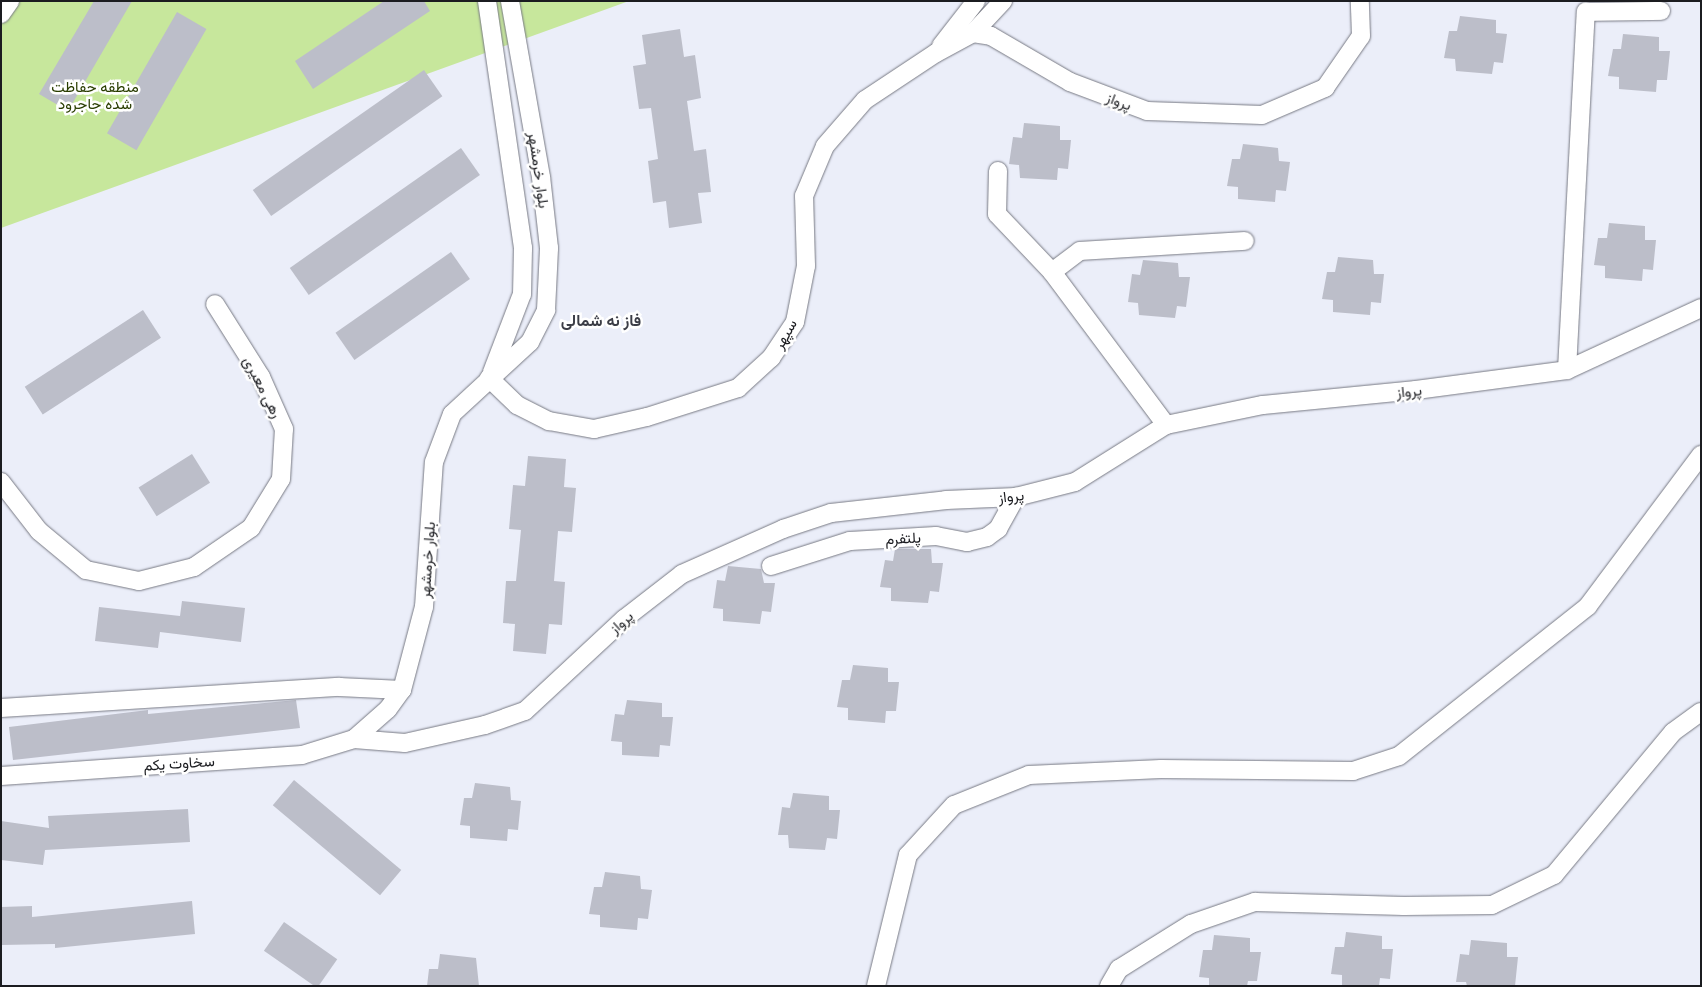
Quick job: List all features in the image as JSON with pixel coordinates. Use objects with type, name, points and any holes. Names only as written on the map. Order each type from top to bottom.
[{"type":"street","points":[[1,14],[10,1]]},
{"type":"street","name":"بلوار خرمشهر","points":[[487,1],[523,248],[522,294],[489,378]]},
{"type":"street","name":"بلوار خرمشهر","points":[[354,739],[388,709],[402,690],[424,607],[434,462],[452,414],[530,342],[546,310],[549,248],[541,177],[510,1]]},
{"type":"street","name":"سپهر","points":[[936,53],[976,1]]},
{"type":"street","name":"سپهر","points":[[489,378],[517,405],[549,421],[594,429],[647,417],[738,388],[771,358],[795,322],[806,266],[804,196],[825,146],[865,100],[936,53],[973,33],[1003,1]]},
{"type":"street","name":"پرواز","points":[[973,33],[991,36],[1070,82],[1146,112],[1262,115],[1325,88],[1361,36],[1360,1]]},
{"type":"street","points":[[1567,370],[1586,12],[1661,11]]},
{"type":"street","points":[[998,171],[997,214],[1052,272],[1166,425]]},
{"type":"street","points":[[1052,272],[1080,251],[1245,241]]},
{"type":"street","name":"رهی معیری","points":[[1,482],[39,531],[86,570],[139,581],[194,567],[251,528],[281,479],[284,429],[261,377],[215,304]]},
{"type":"street","name":"پرواز","points":[[354,739],[406,743],[484,725],[524,711],[624,618],[682,574],[783,529],[831,513],[946,500],[1016,497],[1075,482],[1166,425],[1263,405],[1416,390],[1567,370],[1701,308]]},
{"type":"street","points":[[876,986],[908,855],[954,806],[1029,775],[1161,769],[1353,771],[1399,756],[1588,606],[1693,472],[1701,455]]},
{"type":"street","name":"پلتفرم","points":[[771,566],[850,541],[936,536],[967,542],[988,537],[998,529],[1016,497]]},
{"type":"street","points":[[1,708],[330,687],[402,690]]},
{"type":"street","points":[[1109,986],[1119,969],[1191,924],[1256,902],[1404,906],[1492,904],[1554,875],[1673,732],[1701,712]]},
{"type":"street","name":"سخاوت یکم","points":[[1,776],[302,755],[354,739]]},
{"type":"green space","name":"منطقه حفاظت شده جاجرود","points":[[1,1],[629,1],[1,228]]},
{"type":"building","points":[[94,1],[132,1],[68,111],[39,94]]},
{"type":"building","points":[[384,1],[424,1],[430,11],[313,89],[295,61]]},
{"type":"building","points":[[177,12],[206,29],[136,150],[107,133]]},
{"type":"building","points":[[1460,16],[1496,20],[1496,33],[1507,34],[1503,63],[1494,62],[1492,74],[1456,71],[1455,59],[1444,58],[1449,31],[1457,31]]},
{"type":"building","points":[[680,29],[684,57],[695,55],[701,98],[687,101],[694,151],[706,149],[711,192],[698,193],[702,223],[669,228],[666,201],[653,203],[648,161],[658,159],[651,108],[639,109],[633,66],[646,64],[642,35]]},
{"type":"building","points":[[1623,34],[1659,37],[1659,51],[1670,51],[1667,80],[1657,80],[1656,92],[1619,89],[1619,77],[1608,76],[1613,49],[1621,49]]},
{"type":"building","points":[[424,70],[442,96],[271,216],[253,190]]},
{"type":"building","points":[[1024,123],[1060,126],[1060,140],[1071,140],[1068,169],[1058,168],[1057,180],[1020,178],[1019,165],[1009,164],[1013,137],[1022,138]]},
{"type":"building","points":[[1243,144],[1278,148],[1279,161],[1290,162],[1286,191],[1276,190],[1275,202],[1238,199],[1238,187],[1227,186],[1232,159],[1240,159]]},
{"type":"building","points":[[461,148],[480,175],[309,295],[290,268]]},
{"type":"building","points":[[1609,223],[1645,226],[1645,240],[1656,240],[1653,270],[1643,269],[1642,281],[1605,278],[1605,266],[1594,265],[1598,238],[1607,238]]},
{"type":"building","points":[[451,252],[470,279],[354,360],[335,333]]},
{"type":"building","points":[[1338,257],[1373,260],[1374,274],[1384,274],[1381,303],[1371,302],[1370,315],[1333,312],[1333,300],[1322,299],[1327,272],[1335,272]]},
{"type":"building","points":[[1143,260],[1178,263],[1179,277],[1190,277],[1186,307],[1177,306],[1175,318],[1139,315],[1138,303],[1128,302],[1132,274],[1140,275]]},
{"type":"building","points":[[143,310],[161,338],[43,414],[25,387]]},
{"type":"building","points":[[192,454],[210,483],[157,516],[139,487]]},
{"type":"building","points":[[528,456],[566,459],[564,487],[576,488],[572,532],[558,531],[554,581],[565,582],[562,625],[549,624],[546,654],[513,651],[515,624],[503,623],[506,581],[516,581],[521,530],[509,529],[513,485],[525,486]]},
{"type":"building","points":[[895,549],[931,549],[932,563],[943,563],[939,592],[930,591],[928,603],[891,601],[891,588],[880,587],[885,560],[893,561]]},
{"type":"building","points":[[728,566],[761,569],[764,583],[775,583],[771,612],[762,611],[760,624],[723,621],[723,609],[713,608],[717,580],[725,581]]},
{"type":"building","points":[[182,601],[245,608],[241,642],[160,632],[158,648],[95,641],[99,607],[180,616]]},
{"type":"building","points":[[853,665],[888,668],[888,682],[899,682],[896,711],[886,711],[885,723],[848,720],[848,708],[837,707],[842,680],[850,680]]},
{"type":"building","points":[[296,700],[300,728],[13,760],[9,727],[148,710],[148,714]]},
{"type":"building","points":[[627,700],[662,703],[662,717],[673,717],[670,746],[660,745],[659,757],[622,755],[622,742],[611,741],[615,714],[624,715]]},
{"type":"building","points":[[294,780],[401,870],[380,895],[273,805]]},
{"type":"building","points":[[475,783],[510,787],[511,800],[521,801],[518,830],[508,829],[507,841],[470,838],[470,826],[460,825],[464,798],[472,798]]},
{"type":"building","points":[[793,793],[829,796],[829,810],[840,810],[837,839],[827,838],[825,850],[789,848],[788,835],[778,835],[782,807],[790,808]]},
{"type":"building","points":[[188,809],[190,842],[45,850],[43,865],[1,860],[1,821],[49,828],[48,816]]},
{"type":"building","points":[[605,872],[640,876],[641,889],[652,890],[648,919],[638,918],[637,930],[600,927],[600,915],[589,914],[594,887],[602,887]]},
{"type":"building","points":[[192,901],[195,934],[55,948],[55,944],[1,945],[1,907],[32,906],[32,917]]},
{"type":"building","points":[[284,922],[337,959],[319,986],[314,986],[264,951]]},
{"type":"building","points":[[1346,932],[1382,936],[1382,949],[1393,949],[1390,979],[1380,978],[1379,986],[1342,986],[1342,975],[1331,974],[1335,947],[1344,947]]},
{"type":"building","points":[[1214,935],[1250,938],[1250,952],[1261,952],[1257,981],[1248,981],[1247,986],[1209,986],[1209,978],[1199,977],[1203,950],[1212,950]]},
{"type":"building","points":[[1471,940],[1507,943],[1507,957],[1518,957],[1515,986],[1467,986],[1466,982],[1456,982],[1460,954],[1469,955]]},
{"type":"building","points":[[440,954],[476,958],[479,986],[427,986],[429,969],[438,969]]},
{"type":"district","name":"فاز نه شمالی","points":[[601,320]]}]
